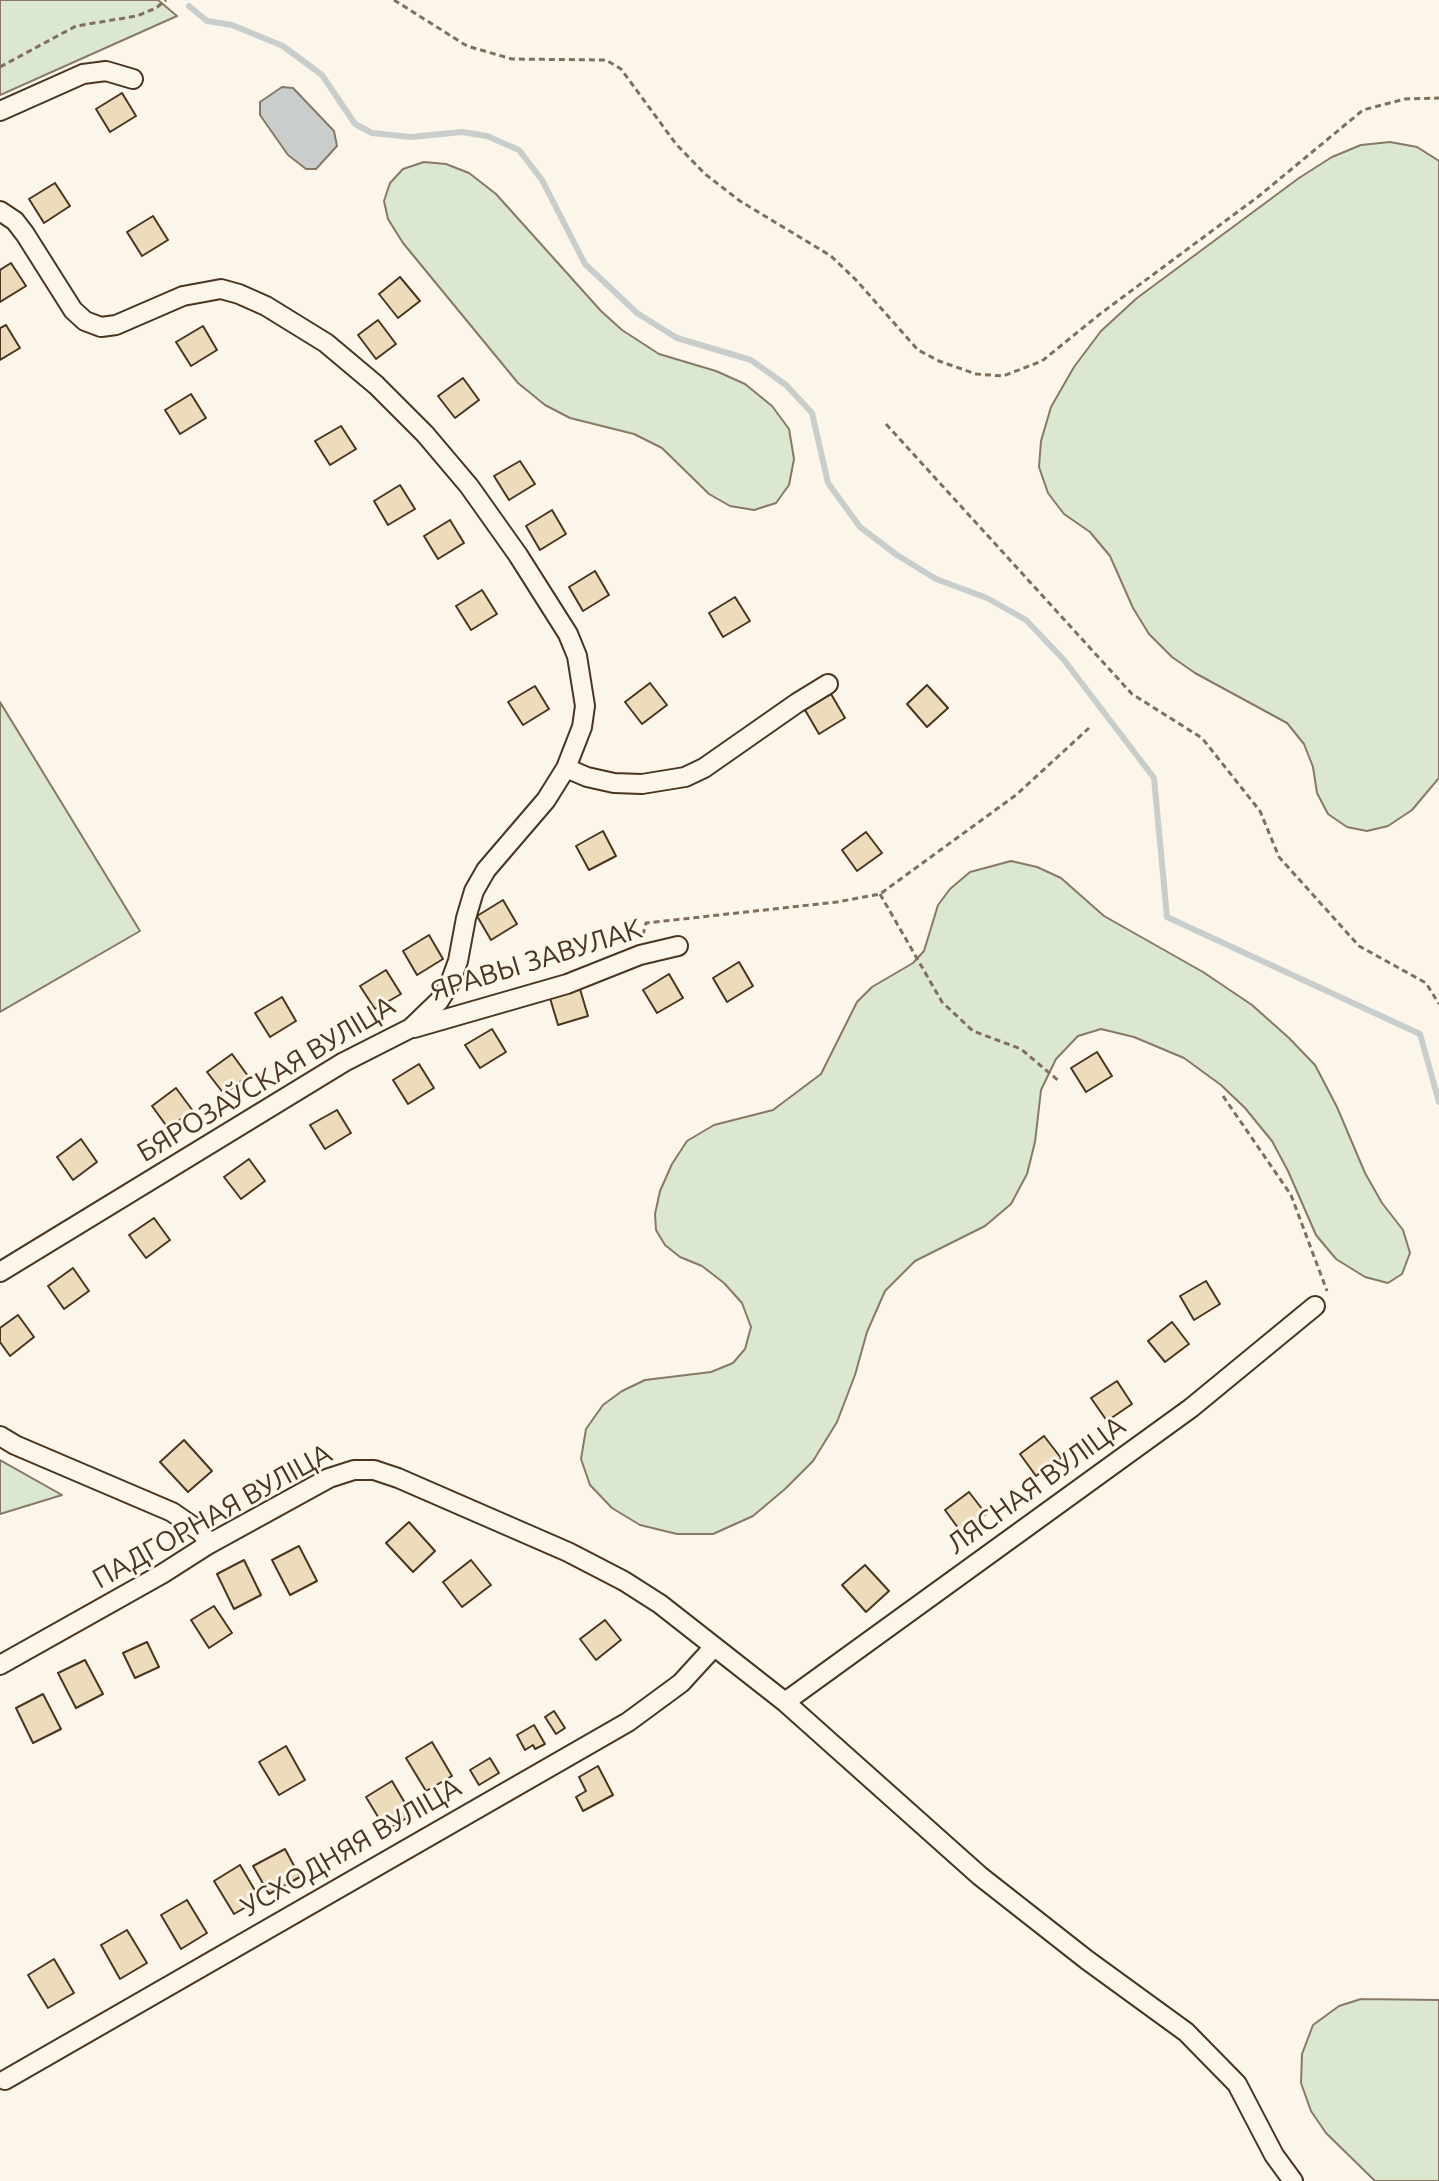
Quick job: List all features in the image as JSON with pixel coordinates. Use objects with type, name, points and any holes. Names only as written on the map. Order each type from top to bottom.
[{"type":"street","points":[[0,111],[83,74],[106,71],[133,79]]},
{"type":"street","name":"БЯРОЗАЎСКАЯ ВУЛІЦА","points":[[0,211],[15,221],[73,310],[85,321],[101,327],[116,325],[183,296],[221,289],[253,300],[295,321],[376,385],[425,434],[469,486],[518,555],[568,634],[577,656],[585,706],[582,727],[566,768],[546,800],[486,870],[470,904],[458,961],[439,1001],[411,1028],[344,1062],[0,1272]]},
{"type":"street","points":[[566,768],[614,783],[642,784],[685,777],[704,768],[828,684]]},
{"type":"street","name":"ЯРАВЫ ЗАВУЛАК","points":[[411,1028],[567,984],[640,955],[678,946]]},
{"type":"street","name":"ЛЯСНАЯ ВУЛІЦА","points":[[785,1702],[1191,1408],[1315,1306]]},
{"type":"street","points":[[0,1436],[172,1512],[189,1521],[209,1544]]},
{"type":"street","name":"ПАДГОРНАЯ ВУЛІЦА","points":[[0,1665],[329,1478],[354,1470],[374,1470],[568,1552],[660,1604],[785,1702],[980,1876],[1186,2032],[1237,2084],[1274,2155],[1293,2181]]},
{"type":"street","name":"УСХОДНЯЯ ВУЛІЦА","points":[[5,2080],[628,1722],[681,1683],[713,1648]]},
{"type":"path","points":[[0,67],[76,26],[137,16],[166,0]]},
{"type":"path","points":[[394,0],[467,46],[482,51],[512,59],[606,60],[621,69],[676,144],[705,174],[740,201],[831,256],[918,350],[976,374],[1003,376],[1042,361],[1259,196],[1363,110],[1405,99],[1439,98]]},
{"type":"path","points":[[886,424],[1132,694],[1202,738],[1260,811],[1279,857],[1359,946],[1426,983],[1439,1004]]},
{"type":"path","points":[[640,955],[646,923],[837,902],[880,894],[1016,795],[1089,728]]},
{"type":"path","points":[[880,894],[942,1002],[973,1031],[1021,1049],[1060,1082]]},
{"type":"path","points":[[1223,1096],[1291,1195],[1328,1292],[1315,1306]]},
{"type":"green space","points":[[0,0],[158,0],[177,16],[0,95]]},
{"type":"green space","points":[[1390,142],[1417,147],[1439,161],[1439,778],[1412,810],[1388,826],[1367,831],[1347,827],[1328,814],[1317,793],[1313,767],[1304,744],[1287,723],[1195,673],[1172,657],[1149,634],[1133,608],[1110,556],[1090,532],[1064,514],[1048,493],[1039,467],[1041,441],[1051,407],[1074,367],[1101,331],[1137,298],[1299,178],[1332,157],[1361,145]]},
{"type":"green space","points":[[424,162],[446,164],[469,173],[496,194],[601,311],[622,330],[659,354],[716,371],[745,384],[772,406],[789,429],[794,459],[789,485],[776,503],[754,510],[730,506],[709,494],[662,448],[634,434],[570,418],[545,405],[518,383],[403,243],[388,219],[384,201],[390,183],[403,169]]},
{"type":"green space","points":[[0,702],[140,931],[0,1012]]},
{"type":"green space","points":[[1011,861],[1037,867],[1061,878],[1104,916],[1203,972],[1252,1005],[1315,1065],[1365,1173],[1382,1203],[1403,1230],[1410,1253],[1402,1274],[1388,1283],[1365,1277],[1336,1259],[1316,1235],[1272,1141],[1221,1085],[1184,1058],[1134,1037],[1101,1029],[1078,1036],[1056,1059],[1041,1090],[1035,1142],[1027,1174],[1011,1204],[985,1226],[915,1261],[885,1291],[867,1332],[837,1422],[813,1461],[753,1516],[713,1534],[677,1534],[640,1525],[612,1508],[590,1485],[581,1459],[586,1429],[603,1405],[645,1380],[711,1372],[733,1363],[745,1349],[751,1327],[742,1303],[724,1283],[702,1266],[680,1257],[665,1245],[656,1230],[655,1214],[660,1191],[672,1164],[687,1141],[714,1125],[773,1110],[821,1074],[857,1002],[872,987],[913,963],[924,951],[938,905],[950,889],[970,872]]},
{"type":"green space","points":[[0,1460],[62,1495],[0,1514]]},
{"type":"green space","points":[[1361,1999],[1439,2000],[1439,2181],[1375,2181],[1326,2133],[1311,2111],[1301,2083],[1302,2054],[1313,2025],[1339,2006]]},
{"type":"shaded area","points":[[282,87],[293,88],[334,131],[337,146],[316,169],[306,169],[288,155],[260,115],[260,102]]},
{"type":"building","points":[[122,93],[136,116],[110,132],[96,109]]},
{"type":"building","points":[[55,183],[70,206],[44,223],[29,199]]},
{"type":"building","points":[[153,216],[168,240],[142,256],[127,232]]},
{"type":"building","points":[[11,263],[26,286],[0,302],[0,270]]},
{"type":"building","points":[[400,277],[420,301],[398,318],[379,294]]},
{"type":"building","points":[[378,320],[396,344],[376,359],[358,335]]},
{"type":"building","points":[[6,325],[20,348],[0,360],[0,328]]},
{"type":"building","points":[[203,326],[217,350],[191,366],[176,342]]},
{"type":"building","points":[[463,378],[479,400],[455,418],[438,396]]},
{"type":"building","points":[[191,394],[206,418],[180,434],[165,410]]},
{"type":"building","points":[[341,426],[356,449],[330,465],[315,441]]},
{"type":"building","points":[[520,461],[535,484],[509,500],[494,476]]},
{"type":"building","points":[[400,485],[415,509],[388,525],[374,501]]},
{"type":"building","points":[[552,510],[566,534],[540,550],[526,526]]},
{"type":"building","points":[[450,520],[464,543],[438,559],[424,536]]},
{"type":"building","points":[[595,571],[609,595],[583,611],[569,587]]},
{"type":"building","points":[[482,590],[497,614],[471,630],[456,606]]},
{"type":"building","points":[[735,597],[750,621],[723,637],[709,613]]},
{"type":"building","points":[[650,683],[667,705],[642,724],[625,702]]},
{"type":"building","points":[[927,685],[948,708],[927,727],[907,704]]},
{"type":"building","points":[[535,686],[549,709],[523,725],[508,702]]},
{"type":"building","points":[[831,694],[845,718],[819,734],[805,710]]},
{"type":"building","points":[[603,831],[616,856],[589,870],[576,846]]},
{"type":"building","points":[[866,832],[882,853],[857,871],[842,850]]},
{"type":"building","points":[[503,900],[517,924],[491,940],[477,916]]},
{"type":"building","points":[[429,935],[443,959],[417,975],[403,951]]},
{"type":"building","points":[[739,962],[753,986],[727,1002],[713,978]]},
{"type":"building","points":[[386,970],[401,994],[375,1009],[360,986]]},
{"type":"building","points":[[669,974],[683,998],[657,1013],[643,990]]},
{"type":"building","points":[[580,989],[588,1016],[558,1025],[550,998]]},
{"type":"building","points":[[282,997],[296,1021],[270,1037],[255,1013]]},
{"type":"building","points":[[492,1029],[506,1052],[480,1068],[465,1045]]},
{"type":"building","points":[[1097,1052],[1112,1076],[1086,1092],[1071,1068]]},
{"type":"building","points":[[232,1054],[248,1076],[224,1094],[207,1072]]},
{"type":"building","points":[[419,1064],[434,1088],[408,1104],[393,1080]]},
{"type":"building","points":[[176,1088],[193,1111],[168,1128],[152,1106]]},
{"type":"building","points":[[337,1110],[351,1133],[325,1149],[310,1125]]},
{"type":"building","points":[[81,1139],[97,1162],[73,1180],[57,1157]]},
{"type":"building","points":[[249,1159],[265,1181],[241,1199],[224,1177]]},
{"type":"building","points":[[154,1218],[170,1240],[146,1258],[129,1235]]},
{"type":"building","points":[[73,1268],[89,1291],[64,1309],[48,1286]]},
{"type":"building","points":[[1206,1281],[1220,1304],[1194,1320],[1180,1296]]},
{"type":"building","points":[[18,1315],[34,1337],[10,1356],[0,1342],[0,1328]]},
{"type":"building","points":[[1172,1322],[1189,1344],[1165,1362],[1148,1341]]},
{"type":"building","points":[[1117,1381],[1132,1404],[1107,1421],[1091,1398]]},
{"type":"building","points":[[1044,1436],[1061,1458],[1036,1476],[1020,1454]]},
{"type":"building","points":[[184,1440],[212,1471],[188,1492],[160,1462]]},
{"type":"building","points":[[969,1492],[986,1514],[961,1532],[945,1510]]},
{"type":"building","points":[[409,1522],[435,1551],[413,1572],[386,1543]]},
{"type":"building","points":[[299,1546],[317,1581],[290,1595],[272,1560]]},
{"type":"building","points":[[244,1560],[261,1595],[234,1609],[217,1574]]},
{"type":"building","points":[[471,1560],[491,1585],[462,1607],[443,1582]]},
{"type":"building","points":[[865,1565],[889,1591],[866,1612],[842,1585]]},
{"type":"building","points":[[214,1606],[232,1633],[209,1648],[191,1620]]},
{"type":"building","points":[[605,1620],[621,1640],[596,1660],[580,1639]]},
{"type":"building","points":[[147,1642],[159,1667],[135,1678],[123,1653]]},
{"type":"building","points":[[85,1660],[103,1694],[76,1708],[58,1673]]},
{"type":"building","points":[[43,1694],[61,1729],[33,1743],[16,1708]]},
{"type":"building","points":[[554,1711],[565,1728],[556,1734],[545,1717]]},
{"type":"building","points":[[534,1725],[545,1744],[535,1749],[533,1745],[525,1750],[517,1735]]},
{"type":"building","points":[[432,1742],[452,1776],[426,1791],[406,1758]]},
{"type":"building","points":[[286,1746],[305,1780],[279,1795],[259,1762]]},
{"type":"building","points":[[490,1758],[499,1773],[479,1785],[470,1770]]},
{"type":"building","points":[[598,1766],[613,1795],[583,1811],[576,1797],[586,1791],[579,1777]]},
{"type":"building","points":[[392,1781],[412,1815],[386,1830],[366,1797]]},
{"type":"building","points":[[285,1849],[300,1877],[269,1894],[253,1866]]},
{"type":"building","points":[[240,1865],[260,1899],[234,1914],[214,1881]]},
{"type":"building","points":[[187,1900],[207,1933],[181,1949],[161,1915]]},
{"type":"building","points":[[127,1930],[147,1963],[120,1979],[101,1945]]},
{"type":"building","points":[[54,1959],[74,1993],[48,2008],[28,1975]]},
{"type":"waterway","points":[[189,6],[207,21],[232,25],[283,46],[322,75],[355,124],[372,133],[411,137],[462,132],[487,136],[519,150],[542,180],[585,264],[637,313],[677,338],[751,360],[786,385],[812,413],[828,483],[860,527],[936,579],[987,598],[1026,620],[1064,660],[1154,778],[1167,917],[1420,1034],[1439,1102]]}]
